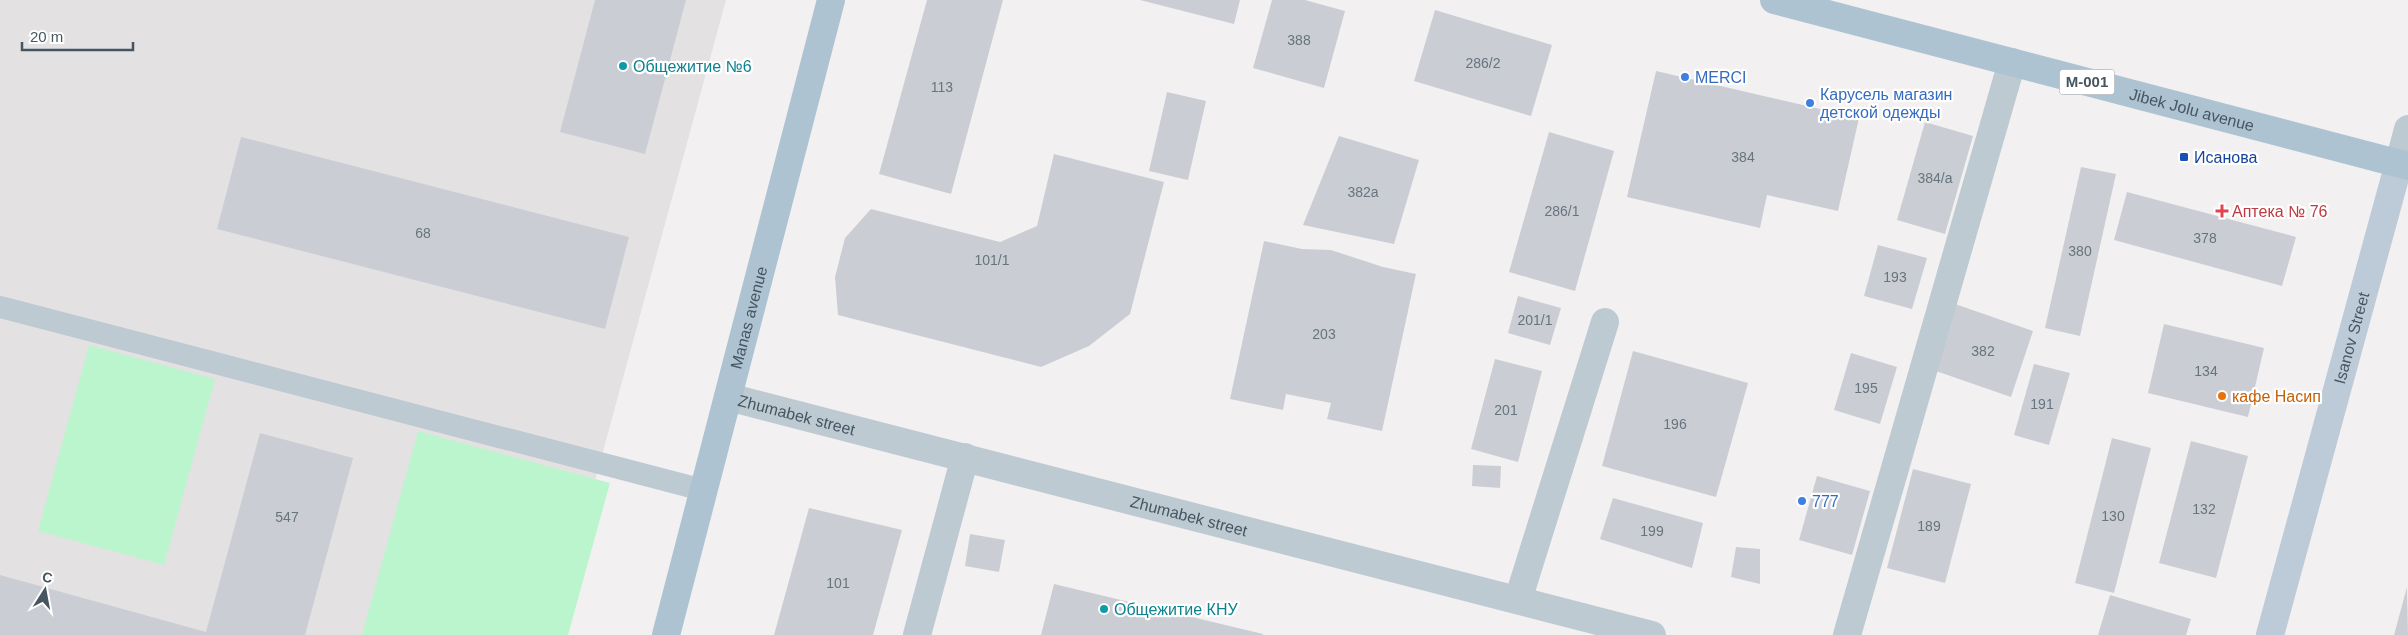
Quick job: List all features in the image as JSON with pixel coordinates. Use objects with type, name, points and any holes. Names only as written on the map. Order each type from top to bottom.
[{"type":"main road","name":"Manas avenue","points":[[666,635],[831,0]]},
{"type":"main road","name":"Jibek Jolu avenue","points":[[1774,0],[2403,164]]},
{"type":"street","points":[[1847,635],[2012,62]]},
{"type":"street","name":"Isanov Street","points":[[2270,635],[2403,164],[2408,129]]},
{"type":"street","points":[[1518,600],[1605,322]]},
{"type":"street","name":"Zhumabek street","points":[[728,397],[1652,635]]},
{"type":"street","points":[[917,635],[965,457]]},
{"type":"lane","points":[[0,307],[703,490]]},
{"type":"shaded area","points":[[0,0],[726,0],[553,635],[0,635]]},
{"type":"green space","points":[[89,345],[215,379],[164,565],[38,531]]},
{"type":"green space","points":[[418,431],[610,483],[568,635],[362,635]]},
{"type":"building","name":"Общежитие №6","points":[[595,0],[686,0],[645,154],[560,132]]},
{"type":"building","points":[[927,0],[1003,0],[951,194],[879,174]]},
{"type":"building","points":[[1140,0],[1240,0],[1234,24]]},
{"type":"building","points":[[1272,0],[1305,0],[1345,11],[1324,88],[1253,68]]},
{"type":"building","points":[[1435,10],[1552,45],[1531,116],[1414,81]]},
{"type":"building","points":[[1656,71],[1859,118],[1838,211],[1767,195],[1760,228],[1627,197]]},
{"type":"building","points":[[1167,92],[1206,101],[1188,180],[1149,171]]},
{"type":"building","points":[[1925,122],[1973,136],[1945,234],[1897,220]]},
{"type":"building","points":[[1549,132],[1614,151],[1575,291],[1509,272]]},
{"type":"building","points":[[1339,136],[1419,160],[1394,244],[1303,225]]},
{"type":"building","points":[[241,137],[629,237],[605,329],[217,229]]},
{"type":"building","points":[[1054,154],[1164,182],[1130,314],[1089,346],[1041,367],[838,315],[835,277],[845,238],[871,209],[1000,242],[1037,226]]},
{"type":"building","points":[[2081,167],[2116,174],[2080,336],[2045,328]]},
{"type":"building","points":[[2127,192],[2296,237],[2282,286],[2114,240]]},
{"type":"building","points":[[1264,241],[1302,249],[1331,250],[1383,267],[1416,274],[1382,431],[1327,419],[1331,403],[1286,394],[1283,410],[1230,399]]},
{"type":"building","points":[[1878,245],[1927,258],[1912,309],[1864,296]]},
{"type":"building","points":[[1518,296],[1561,308],[1550,345],[1508,333]]},
{"type":"building","points":[[1955,304],[2033,331],[2011,397],[1933,370]]},
{"type":"building","points":[[2164,324],[2264,348],[2248,417],[2148,393]]},
{"type":"building","points":[[1633,351],[1748,383],[1716,497],[1602,466]]},
{"type":"building","points":[[1851,353],[1897,367],[1880,424],[1834,410]]},
{"type":"building","points":[[1495,359],[1542,371],[1518,462],[1471,449]]},
{"type":"building","points":[[2034,364],[2070,373],[2049,445],[2014,435]]},
{"type":"building","points":[[260,433],[353,458],[305,635],[0,635],[0,575],[206,632]]},
{"type":"building","points":[[2112,438],[2151,448],[2114,593],[2075,583]]},
{"type":"building","points":[[2191,441],[2248,456],[2216,578],[2159,563]]},
{"type":"building","points":[[1473,465],[1501,466],[1500,488],[1472,486]]},
{"type":"building","points":[[1913,469],[1971,484],[1945,583],[1887,568]]},
{"type":"building","points":[[1817,476],[1870,491],[1852,555],[1799,540]]},
{"type":"building","points":[[1613,498],[1703,523],[1692,568],[1600,539]]},
{"type":"building","points":[[809,508],[902,530],[873,635],[774,635]]},
{"type":"building","points":[[970,534],[1005,540],[999,572],[965,566]]},
{"type":"building","points":[[1736,547],[1760,549],[1760,584],[1731,577]]},
{"type":"building","name":"Общежитие КНУ","points":[[1054,584],[1263,634],[1263,635],[1041,635]]},
{"type":"building","points":[[2407,587],[2408,635],[2394,635]]},
{"type":"building","points":[[2110,595],[2191,619],[2186,635],[2098,635]]},
{"type":"place","name":"Общежитие №6","points":[[623,66]]},
{"type":"place","name":"MERCI","points":[[1685,77]]},
{"type":"place","name":"Карусель магазин детской одежды","points":[[1810,103]]},
{"type":"place","name":"Исанова","points":[[2184,157]]},
{"type":"place","name":"Аптека № 76","points":[[2222,211]]},
{"type":"place","name":"кафе Насип","points":[[2222,396]]},
{"type":"place","name":"777","points":[[1802,501]]},
{"type":"place","name":"Общежитие КНУ","points":[[1104,609]]}]
